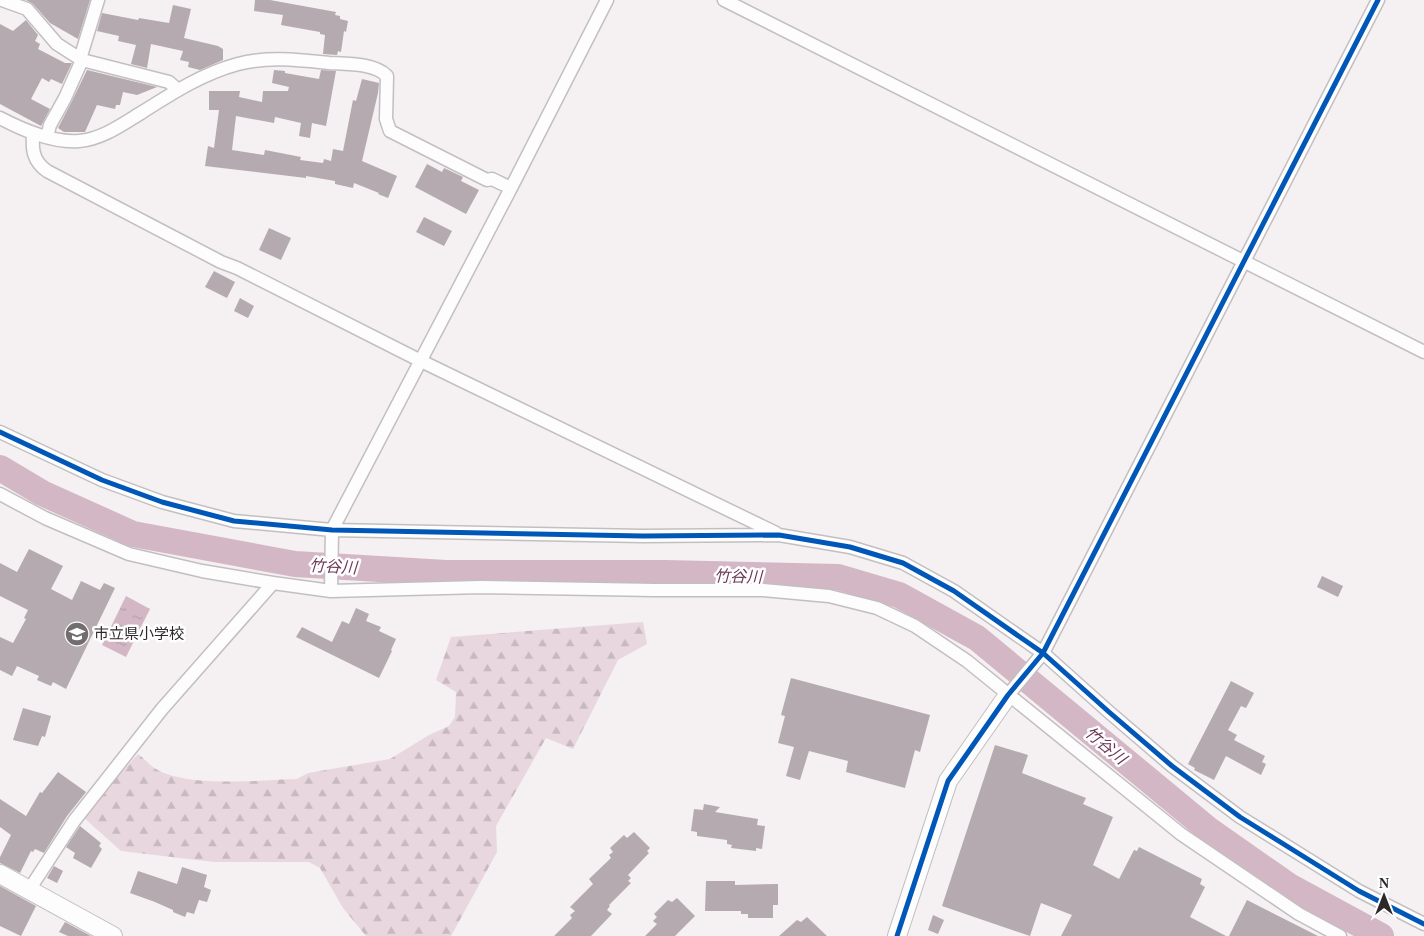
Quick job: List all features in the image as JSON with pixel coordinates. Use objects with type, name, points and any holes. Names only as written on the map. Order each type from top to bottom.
[{"type":"street","points":[[2,0],[27,9],[57,44],[81,60],[169,82],[178,90]]},
{"type":"street","points":[[47,137],[50,125],[65,98],[81,60],[98,0]]},
{"type":"street","points":[[331,587],[332,530],[421,362],[607,0]]},
{"type":"street","points":[[724,0],[1424,352]]},
{"type":"street","points":[[898,936],[948,781],[1011,692],[1040,657],[1245,262],[1378,0]]},
{"type":"street","points":[[0,118],[33,134],[47,137],[72,141],[95,138],[109,132],[178,90],[218,71],[253,61],[295,60],[357,65],[381,71],[387,76],[386,119],[390,131],[487,180],[492,179],[511,188]]},
{"type":"street","points":[[33,134],[34,157],[38,165],[46,171],[221,262],[237,268],[421,362],[779,535]]},
{"type":"street","points":[[0,432],[102,480],[162,502],[234,521],[332,530],[643,536],[779,535],[850,547],[903,563],[954,591],[1109,712],[1172,766],[1240,816],[1359,891],[1424,924]]},
{"type":"street","points":[[0,494],[45,518],[128,554],[175,565],[273,583],[331,587],[481,586],[655,590],[763,590],[829,596],[877,608],[915,626],[1011,692],[1181,834],[1299,914],[1340,936]]},
{"type":"street","points":[[29,890],[74,821],[162,709],[273,583]]},
{"type":"street","points":[[0,874],[113,936]]},
{"type":"green space","points":[[643,622],[647,644],[618,660],[573,749],[546,738],[496,826],[497,852],[451,936],[366,936],[343,908],[320,868],[309,862],[214,862],[121,851],[82,816],[138,754],[153,767],[169,775],[205,781],[297,779],[308,773],[390,759],[429,735],[449,726],[455,717],[456,692],[436,680],[451,637]]},
{"type":"water","points":[[126,596],[150,609],[126,657],[102,645]]},
{"type":"building","points":[[26,0],[90,0],[78,39],[50,23],[33,4]]},
{"type":"building","points":[[255,0],[270,0],[336,12],[335,15],[340,16],[340,19],[348,21],[346,32],[344,31],[341,52],[338,51],[337,55],[323,54],[325,35],[320,34],[320,32],[281,25],[283,15],[254,11]]},
{"type":"building","points":[[173,5],[191,9],[184,38],[218,46],[223,49],[223,60],[200,70],[188,67],[189,62],[180,60],[183,51],[151,44],[147,68],[131,64],[136,45],[118,41],[119,36],[97,31],[102,13],[138,20],[139,18],[169,23]]},
{"type":"building","points":[[26,20],[38,35],[35,41],[40,44],[38,49],[65,63],[72,63],[62,84],[51,79],[49,82],[42,78],[31,99],[50,109],[41,126],[0,104],[0,24],[13,31]]},
{"type":"building","points":[[87,70],[157,87],[137,95],[123,92],[120,105],[116,105],[115,109],[97,105],[85,132],[64,132],[58,128]]},
{"type":"building","points":[[274,70],[319,79],[321,70],[336,71],[326,126],[312,123],[310,138],[299,136],[301,123],[275,117],[274,123],[236,116],[232,150],[264,155],[265,150],[301,157],[300,160],[323,163],[324,159],[331,161],[333,149],[343,151],[353,100],[356,101],[362,79],[379,83],[362,161],[397,176],[388,198],[354,183],[353,188],[335,184],[335,181],[306,176],[306,178],[205,166],[208,146],[214,148],[219,110],[209,110],[209,91],[240,91],[239,97],[262,102],[263,91],[288,91],[289,87],[272,83]]},
{"type":"building","points":[[427,164],[442,172],[444,168],[463,177],[461,181],[479,190],[466,214],[415,187]]},
{"type":"building","points":[[424,217],[452,231],[444,246],[416,232]]},
{"type":"building","points":[[269,228],[291,238],[281,260],[259,250]]},
{"type":"building","points":[[214,271],[235,282],[227,298],[205,287]]},
{"type":"building","points":[[240,298],[254,306],[248,318],[234,311]]},
{"type":"building","points":[[29,549],[63,566],[51,589],[72,600],[81,581],[100,590],[104,583],[115,588],[66,689],[53,682],[51,686],[37,680],[39,676],[17,666],[12,676],[0,670],[0,637],[13,643],[26,619],[24,618],[28,610],[0,596],[0,563],[17,572]]},
{"type":"building","points":[[1322,576],[1343,586],[1338,597],[1317,587]]},
{"type":"building","points":[[356,608],[369,614],[366,621],[381,627],[379,631],[396,639],[379,678],[296,637],[302,627],[332,642],[342,621],[349,624]]},
{"type":"building","points":[[791,678],[930,715],[920,752],[915,750],[905,788],[846,772],[848,761],[809,751],[800,780],[786,776],[794,747],[778,743],[785,716],[781,715]]},
{"type":"building","points":[[1231,681],[1254,693],[1246,708],[1241,706],[1228,730],[1237,735],[1234,740],[1265,756],[1262,762],[1266,764],[1261,775],[1226,756],[1214,780],[1194,770],[1195,768],[1188,764]]},
{"type":"building","points":[[23,708],[51,716],[45,737],[42,736],[38,746],[13,740]]},
{"type":"building","points":[[995,745],[1028,755],[1022,773],[1086,798],[1083,804],[1113,817],[1093,865],[1119,879],[1134,850],[1137,851],[1139,847],[1202,879],[1200,884],[1205,887],[1190,917],[1226,936],[1061,936],[1072,915],[1041,903],[1030,936],[942,906]]},
{"type":"building","points":[[58,772],[86,792],[67,816],[44,853],[35,849],[33,852],[31,851],[20,873],[0,863],[0,857],[11,835],[0,827],[0,799],[26,816],[40,792],[42,793]]},
{"type":"building","points":[[704,804],[720,807],[715,812],[758,819],[757,825],[765,826],[762,849],[756,848],[756,851],[731,848],[732,845],[727,844],[727,840],[697,836],[697,832],[691,831],[694,809],[703,810]]},
{"type":"building","points":[[80,826],[101,843],[99,846],[102,849],[91,868],[73,858],[75,853],[66,847]]},
{"type":"building","points":[[634,832],[650,848],[647,851],[649,853],[628,875],[631,878],[628,881],[631,883],[609,905],[607,910],[612,914],[591,936],[554,936],[572,918],[570,915],[575,911],[570,907],[593,884],[589,879],[611,858],[609,855],[613,852],[610,848],[624,835],[627,838]]},
{"type":"building","points":[[54,866],[63,871],[57,883],[47,878]]},
{"type":"building","points":[[182,867],[207,875],[204,887],[211,890],[207,902],[199,900],[194,914],[187,912],[185,917],[155,902],[130,893],[138,871],[177,884]]},
{"type":"building","points":[[706,881],[735,881],[735,885],[778,884],[778,905],[773,905],[773,918],[748,918],[748,914],[741,914],[741,911],[705,911]]},
{"type":"building","points":[[0,886],[36,906],[21,936],[0,926]]},
{"type":"building","points":[[677,898],[695,916],[675,936],[645,936],[657,924],[653,921],[657,917],[654,914],[668,900],[672,902]]},
{"type":"building","points":[[1247,900],[1318,936],[1229,936]]},
{"type":"building","points":[[933,915],[944,920],[938,934],[928,930]]},
{"type":"building","points":[[807,917],[827,936],[779,936],[797,920],[801,922]]},
{"type":"building","points":[[65,922],[91,936],[68,936],[59,932]]},
{"type":"waterway","name":"竹谷川","points":[[0,468],[42,493],[133,534],[295,564],[446,573],[665,573],[838,577],[899,595],[977,638],[1209,830],[1289,886],[1381,936]]},
{"type":"cycle path","points":[[897,936],[948,781],[1008,695],[1043,653],[1378,0]]},
{"type":"cycle path","points":[[0,432],[102,480],[162,502],[234,521],[332,530],[643,536],[779,535],[850,547],[903,563],[954,591],[1043,653],[1172,766],[1240,817],[1359,891],[1424,924]]},
{"type":"place","name":"市立県小学校","points":[[77,634]]}]
